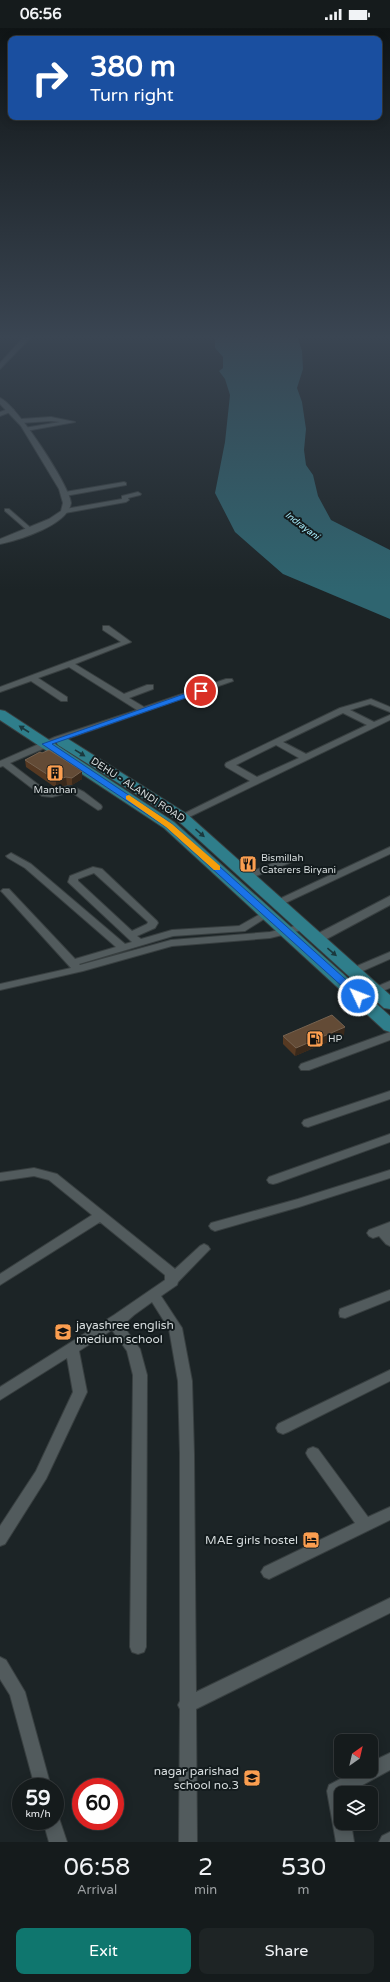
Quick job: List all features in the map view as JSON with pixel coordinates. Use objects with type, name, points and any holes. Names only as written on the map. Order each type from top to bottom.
[{"type":"main road","name":"DEHU - ALANDI ROAD","points":[[0,702],[169,825],[390,1026]]},
{"type":"main road","name":"DEHU - ALANDI ROAD","points":[[0,714],[52,741],[182,817],[303,927],[354,971],[383,987],[390,1004]]},
{"type":"street","points":[[25,421],[21,421],[66,494],[67,505],[65,511]]},
{"type":"street","points":[[26,429],[63,422],[54,421]]},
{"type":"street","points":[[66,494],[124,484]]},
{"type":"street","points":[[0,542],[54,520],[65,511],[126,500],[124,497],[138,494]]},
{"type":"street","points":[[7,510],[30,530]]},
{"type":"street","points":[[0,690],[68,663],[127,642],[106,628]]},
{"type":"street","points":[[68,663],[144,710]]},
{"type":"street","points":[[31,678],[64,699]]},
{"type":"street","points":[[2,763],[52,741],[229,681]]},
{"type":"street","points":[[124,697],[150,687]]},
{"type":"street","points":[[257,781],[229,765],[343,710],[371,701],[390,710]]},
{"type":"street","points":[[343,710],[374,725]]},
{"type":"street","points":[[182,817],[390,718]]},
{"type":"street","points":[[276,742],[306,758]]},
{"type":"street","points":[[2,763],[46,794],[53,795],[72,789],[98,806]]},
{"type":"street","points":[[278,903],[390,850]]},
{"type":"street","points":[[11,856],[28,866],[123,948]]},
{"type":"street","points":[[248,876],[294,858]]},
{"type":"street","points":[[130,935],[151,926],[153,923],[152,921],[99,871],[92,870],[73,878],[72,882],[130,935],[139,943]]},
{"type":"street","points":[[6,891],[76,966]]},
{"type":"street","points":[[317,939],[390,900]]},
{"type":"street","points":[[76,966],[123,948],[177,933],[241,929],[267,914]]},
{"type":"street","points":[[1,987],[76,966],[177,942],[247,937],[287,932],[303,927]]},
{"type":"street","points":[[354,971],[390,955]]},
{"type":"street","points":[[305,1067],[390,1036]]},
{"type":"street","points":[[308,1123],[390,1095]]},
{"type":"street","points":[[273,1180],[390,1138]]},
{"type":"street","points":[[0,1177],[34,1172],[46,1174],[60,1181],[171,1273],[173,1279]]},
{"type":"street","points":[[215,1226],[298,1203],[390,1174]]},
{"type":"street","points":[[0,1280],[101,1215]]},
{"type":"street","points":[[381,1230],[390,1241]]},
{"type":"street","points":[[0,1394],[119,1319],[154,1295],[172,1282],[173,1279],[204,1249]]},
{"type":"street","points":[[154,1295],[175,1328],[185,1381],[187,1454],[186,1705],[188,1842]]},
{"type":"street","points":[[345,1313],[390,1295]]},
{"type":"street","points":[[119,1319],[117,1328],[133,1349],[140,1375],[138,1647]]},
{"type":"street","points":[[0,1539],[40,1475],[80,1392],[72,1348]]},
{"type":"street","points":[[283,1428],[390,1375]]},
{"type":"street","points":[[313,1452],[365,1525]]},
{"type":"street","points":[[269,1572],[390,1513]]},
{"type":"street","points":[[186,1705],[390,1605]]},
{"type":"street","points":[[0,1665],[17,1692],[41,1778]]},
{"type":"street","points":[[344,1786],[390,1761]]},
{"type":"street","points":[[55,1830],[58,1842]]},
{"type":"street","points":[[343,1830],[346,1842]]},
{"type":"water","name":"Indrayani","points":[[227,421],[305,421],[306,429],[304,450],[306,465],[313,475],[318,496],[331,520],[390,550],[390,619],[283,574],[235,532],[215,493],[225,442]]},
{"type":"building","points":[[49,750],[82,771],[72,778],[66,777],[56,780],[25,760],[40,752],[42,753]]},
{"type":"building","points":[[332,1015],[345,1027],[296,1048],[283,1036]]},
{"type":"slow traffic","points":[[129,798],[169,825],[217,868]]},
{"type":"place","name":"Manthan","points":[[55,773]]},
{"type":"place","name":"Bismillah Caterers Biryani","points":[[248,864]]},
{"type":"place","name":"HP","points":[[315,1039]]},
{"type":"place","name":"jayashree english medium school","points":[[63,1332]]},
{"type":"place","name":"MAE girls hostel","points":[[311,1540]]},
{"type":"place","name":"nagar parishad school no.3","points":[[252,1778]]},
{"type":"route","points":[[201,691],[46,744],[169,825],[358,996]]}]
